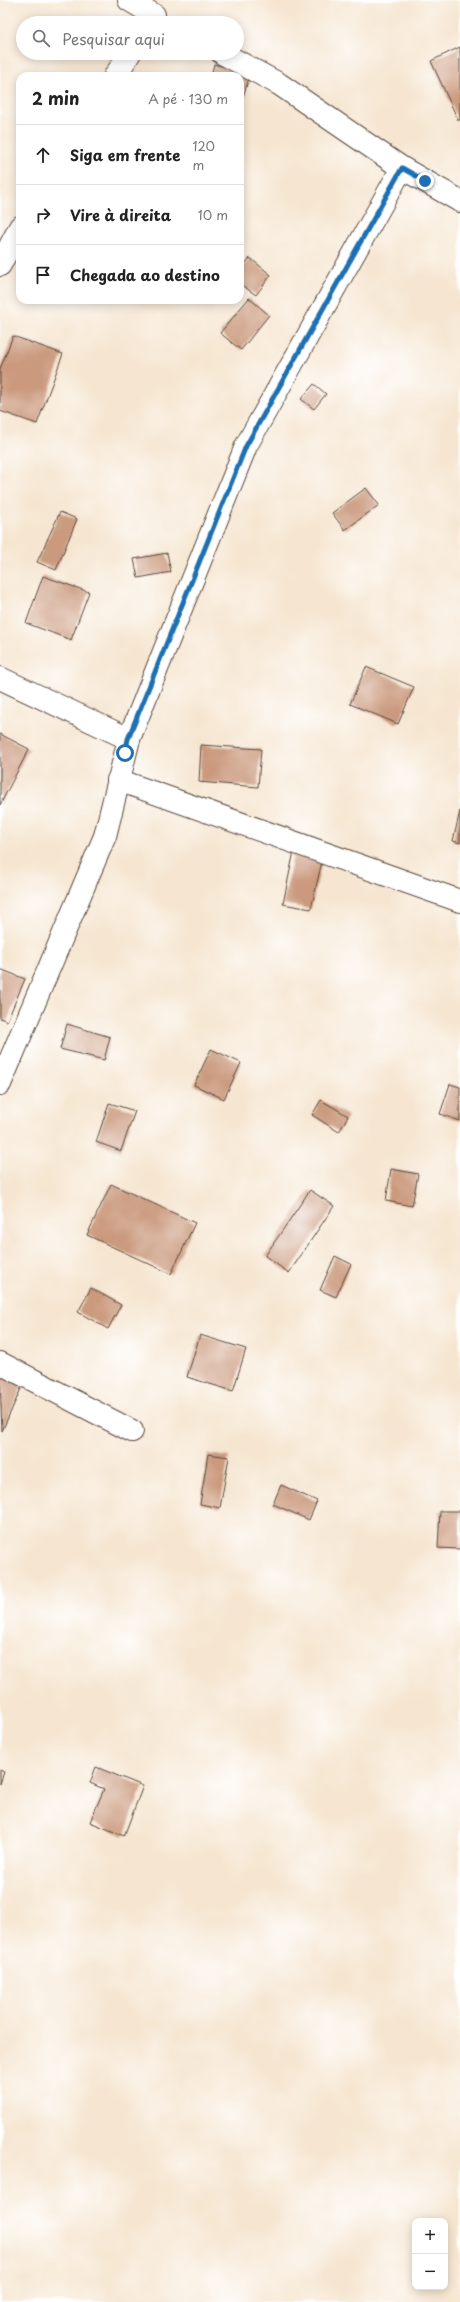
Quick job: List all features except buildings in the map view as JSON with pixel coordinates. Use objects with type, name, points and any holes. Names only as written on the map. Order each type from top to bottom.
[{"type":"street","points":[[129,0],[151,16]]},
{"type":"street","points":[[118,72],[125,60]]},
{"type":"street","points":[[235,60],[278,84],[402,168],[460,201]]},
{"type":"street","points":[[0,1084],[105,836],[128,739],[246,446],[402,168]]},
{"type":"street","points":[[0,265],[16,235]]},
{"type":"street","points":[[0,678],[128,739]]},
{"type":"street","points":[[118,780],[460,901]]},
{"type":"street","points":[[0,1363],[132,1431]]},
{"type":"route","points":[[125,753],[128,739],[246,446],[402,168],[425,181]]}]
